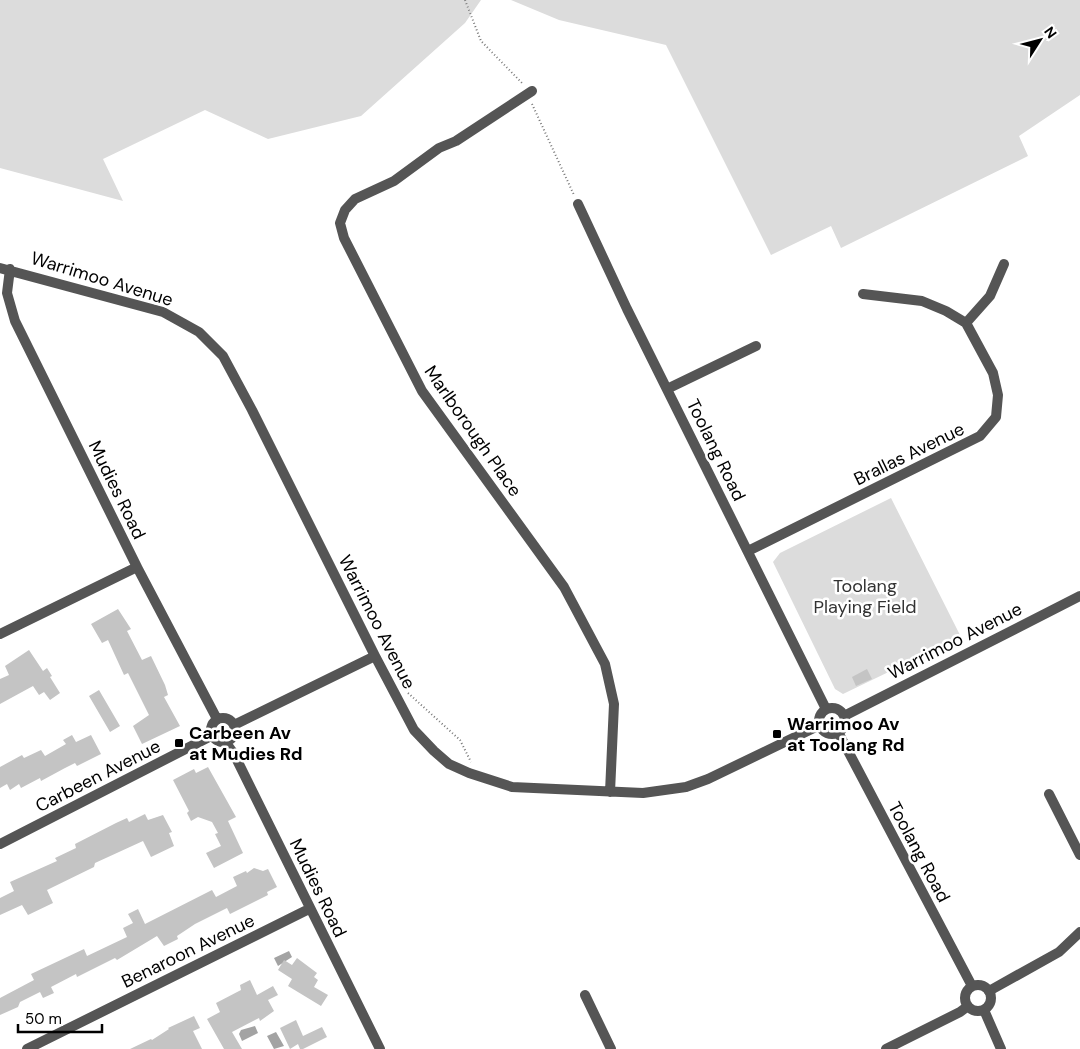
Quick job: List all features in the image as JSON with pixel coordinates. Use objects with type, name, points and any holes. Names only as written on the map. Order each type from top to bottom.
[{"type":"street","name":"Marlborough Place","points":[[532,91],[456,141],[439,148],[394,181],[355,199],[345,210],[340,224],[344,238],[422,391],[564,587],[605,664],[614,704],[610,792]]},
{"type":"street","name":"Toolang Road","points":[[578,204],[627,309],[668,388],[826,709]]},
{"type":"street","points":[[966,323],[990,296],[1004,264]]},
{"type":"street","name":"Warrimoo Avenue","points":[[5,268],[163,312],[188,324],[212,343],[223,356],[252,410],[414,730],[434,751],[450,764],[488,780],[512,787],[643,793],[686,787],[708,779],[820,725]]},
{"type":"street","name":"Mudies Road","points":[[5,268],[7,293],[15,321],[137,567],[217,719]]},
{"type":"street","name":"Brallas Avenue","points":[[748,552],[980,436],[996,417],[998,395],[993,373],[966,323],[946,310],[922,301],[863,294]]},
{"type":"street","points":[[668,388],[756,346]]},
{"type":"street","points":[[0,634],[137,567]]},
{"type":"street","name":"Warrimoo Avenue","points":[[844,716],[1080,596]]},
{"type":"street","points":[[234,725],[375,656]]},
{"type":"street","points":[[837,708],[844,716],[844,726],[838,732],[829,733],[820,725],[820,717],[826,709],[837,708]]},
{"type":"street","points":[[217,719],[228,719],[234,725],[235,734],[226,743],[218,742],[211,736],[211,725],[217,719]]},
{"type":"street","name":"Toolang Road","points":[[838,732],[972,986]]},
{"type":"street","name":"Carbeen Avenue","points":[[0,844],[211,736]]},
{"type":"street","name":"Mudies Road","points":[[226,743],[234,754],[309,909],[380,1049]]},
{"type":"street","points":[[1049,794],[1080,855]]},
{"type":"street","name":"Benaroon Avenue","points":[[28,1049],[309,909]]},
{"type":"street","points":[[989,991],[1059,952],[1080,932]]},
{"type":"street","points":[[981,985],[989,991],[990,1002],[984,1010],[975,1010],[968,1006],[965,995],[972,986],[981,985]]},
{"type":"street","points":[[585,995],[611,1049]]},
{"type":"street","points":[[886,1049],[960,1012],[968,1006]]},
{"type":"street","points":[[984,1010],[1001,1049]]},
{"type":"path","points":[[465,0],[481,41],[516,78],[532,91],[532,104],[578,204]]},
{"type":"path","points":[[406,692],[460,740],[472,764]]},
{"type":"green space","points":[[0,0],[481,0],[465,23],[361,116],[268,139],[205,110],[103,159],[123,201],[0,168]]},
{"type":"green space","points":[[511,0],[1080,0],[1080,95],[1019,136],[1028,156],[841,248],[831,226],[771,255],[666,45],[559,20]]},
{"type":"green space","name":"Toolang Playing Field","points":[[891,498],[961,637],[843,694],[835,689],[773,562],[780,553]]},
{"type":"shaded area","points":[[289,951],[292,957],[278,966],[274,958]]},
{"type":"shaded area","points":[[255,1026],[258,1033],[242,1041],[239,1034],[241,1030]]},
{"type":"shaded area","points":[[276,1032],[284,1046],[274,1049],[267,1036]]},
{"type":"building","points":[[118,609],[131,629],[127,631],[142,660],[151,656],[165,685],[168,695],[164,697],[180,726],[142,744],[133,726],[149,715],[128,673],[124,675],[108,640],[102,643],[91,624]]},
{"type":"building","points":[[29,650],[43,671],[47,668],[60,693],[50,700],[44,692],[39,695],[33,686],[0,704],[0,679],[9,675],[5,666]]},
{"type":"building","points":[[867,669],[872,679],[856,686],[852,677]]},
{"type":"building","points":[[99,690],[120,726],[110,732],[89,696]]},
{"type":"building","points":[[72,735],[76,742],[91,735],[101,754],[77,766],[75,763],[41,781],[40,778],[21,788],[19,784],[10,790],[7,784],[0,788],[0,767],[22,755],[24,758],[41,750],[45,756],[66,744],[63,740]]},
{"type":"building","points":[[208,767],[236,817],[228,821],[243,853],[214,868],[206,853],[221,846],[215,834],[218,833],[212,822],[198,817],[191,821],[187,813],[189,811],[173,780],[194,769],[196,773]]},
{"type":"building","points":[[145,814],[148,820],[163,815],[172,832],[169,833],[174,846],[151,857],[143,841],[95,863],[94,867],[47,890],[53,903],[28,915],[22,905],[0,915],[0,898],[14,891],[10,882],[57,861],[55,858],[76,848],[75,844],[116,823],[127,818],[129,822]]},
{"type":"building","points":[[254,868],[263,871],[268,869],[277,887],[267,892],[268,895],[230,914],[227,908],[195,924],[177,936],[178,939],[164,946],[157,936],[117,960],[115,958],[77,977],[76,974],[51,987],[54,993],[43,998],[40,992],[20,1002],[18,1007],[0,1015],[0,998],[34,980],[31,974],[84,949],[87,956],[127,937],[123,928],[133,923],[128,914],[138,909],[145,924],[212,890],[216,897],[237,886],[233,877],[246,871],[247,873]]},
{"type":"building","points":[[297,958],[317,973],[314,977],[318,980],[314,987],[328,995],[321,1006],[288,986],[292,979],[278,970],[284,960],[292,965]]},
{"type":"building","points":[[250,980],[257,995],[273,986],[278,995],[268,1000],[274,1011],[260,1021],[259,1018],[232,1032],[242,1049],[224,1049],[207,1019],[220,1012],[216,1003],[241,990],[240,985]]},
{"type":"building","points":[[194,1016],[200,1028],[193,1031],[202,1049],[130,1049],[152,1040],[168,1028]]},
{"type":"building","points":[[296,1020],[303,1036],[322,1027],[327,1037],[303,1049],[300,1049],[298,1044],[290,1049],[280,1028]]},
{"type":"place","name":"Warrimoo Av at Toolang Rd","points":[[777,734]]},
{"type":"place","name":"Carbeen Av at Mudies Rd","points":[[179,743]]}]
